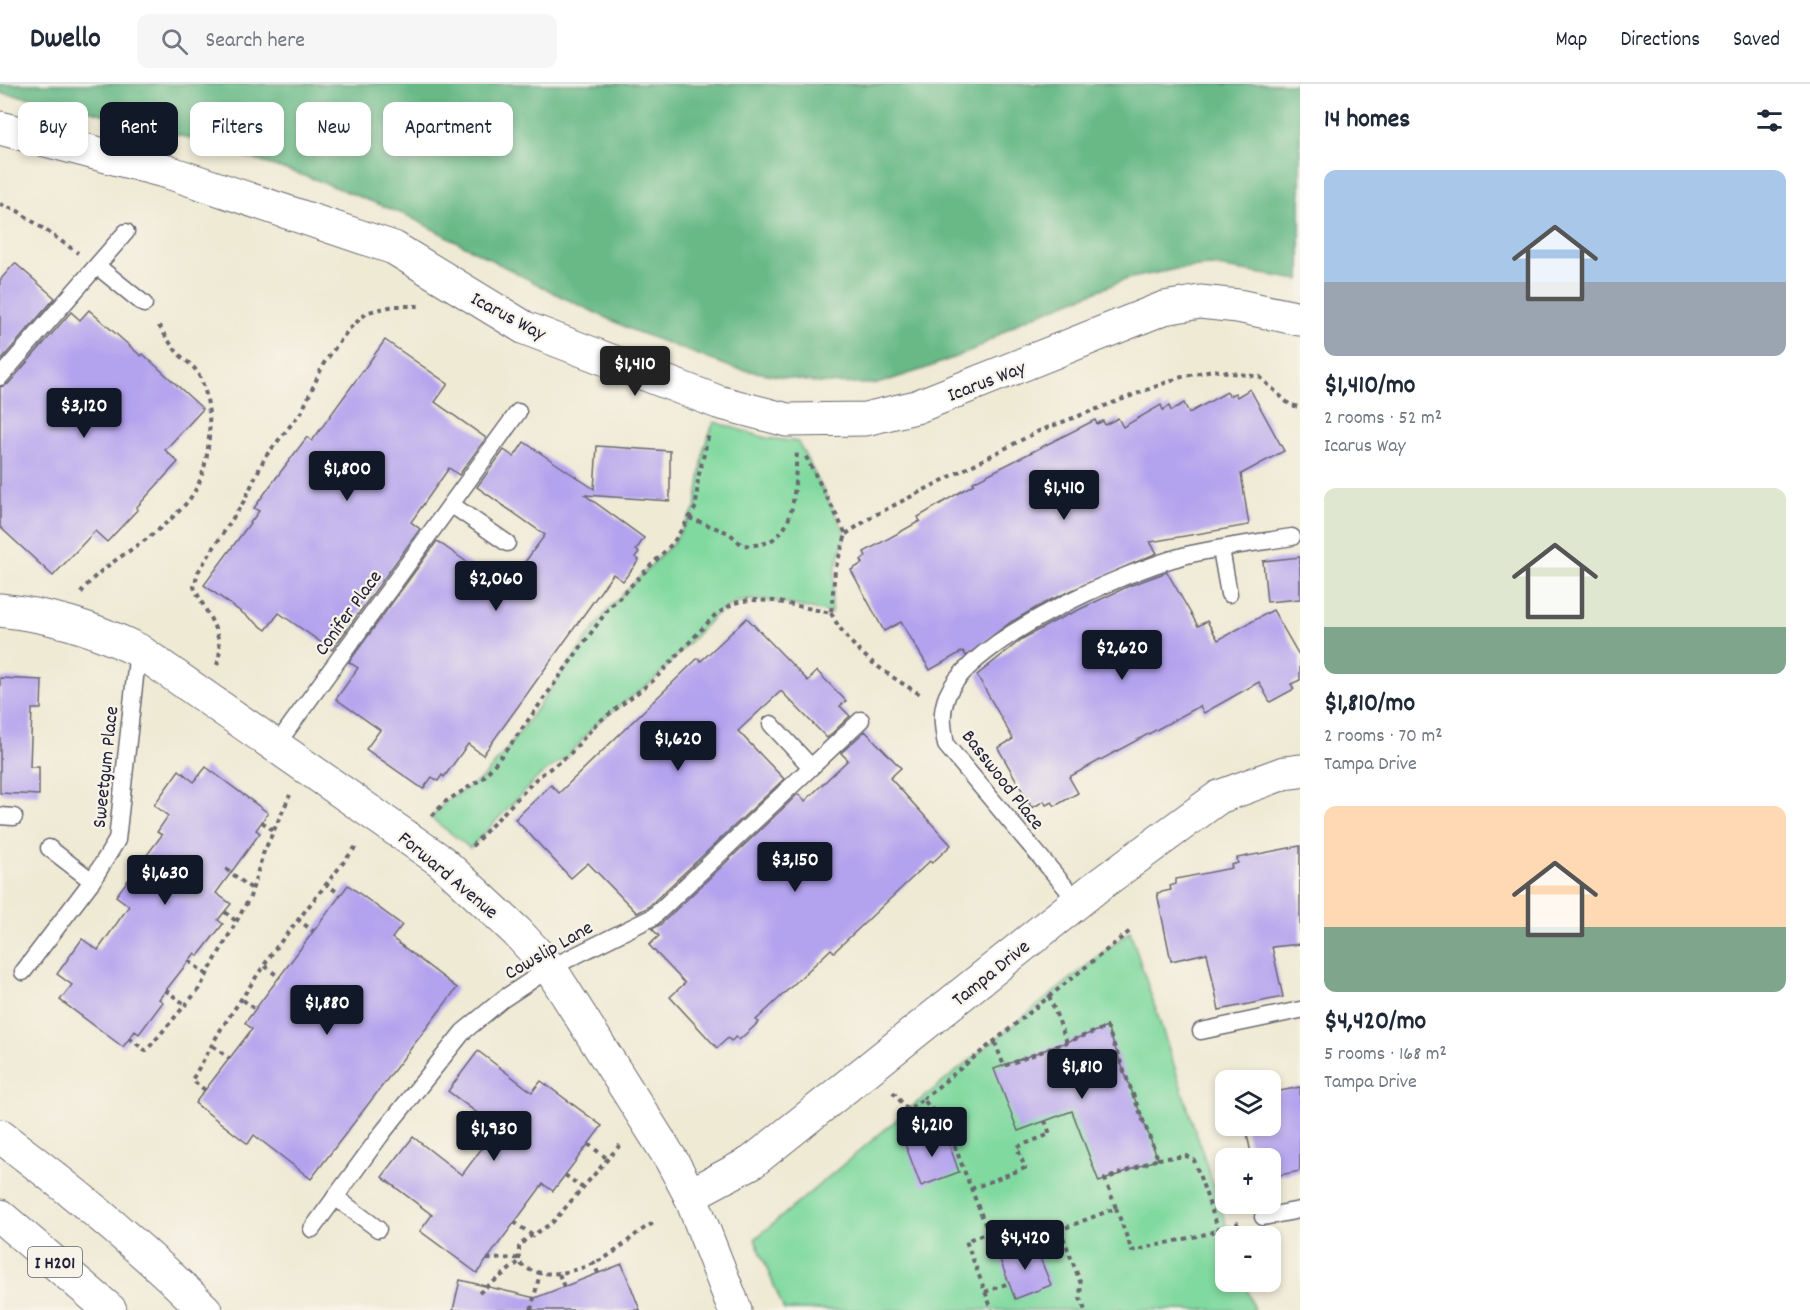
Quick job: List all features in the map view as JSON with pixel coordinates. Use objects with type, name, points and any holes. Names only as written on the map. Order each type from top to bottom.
[{"type":"main road","name":"Icarus Way","points":[[0,128],[168,172],[394,248],[525,328],[718,402],[787,420],[865,419],[916,407],[1164,308],[1200,302],[1238,306],[1300,319]]},
{"type":"main road","name":"Forward Avenue","points":[[0,610],[48,616],[108,636],[138,650],[277,744],[441,861],[517,932],[550,968],[690,1195],[735,1310]]},
{"type":"main road","name":"Tampa Drive","points":[[690,1195],[752,1162],[1078,902],[1219,797],[1284,773],[1300,771]]},
{"type":"main road","points":[[0,1136],[102,1216],[166,1271],[205,1310]]},
{"type":"main road","name":"I H201","points":[[0,1216],[110,1310]]},
{"type":"lane","points":[[0,377],[126,232]]},
{"type":"lane","points":[[97,266],[144,304]]},
{"type":"lane","name":"Conifer Place","points":[[277,744],[518,412]]},
{"type":"lane","points":[[452,505],[507,543]]},
{"type":"lane","name":"Basswood Place","points":[[1078,902],[946,745],[941,718],[948,694],[968,668],[1010,636],[1057,606],[1109,582],[1183,556],[1292,537]]},
{"type":"lane","points":[[1221,549],[1229,594]]},
{"type":"lane","name":"Sweetgum Place","points":[[23,972],[92,881],[117,840],[138,650]]},
{"type":"lane","name":"Cowslip Lane","points":[[312,1228],[463,1032],[503,999],[550,968],[653,917],[861,720]]},
{"type":"lane","points":[[771,724],[811,767]]},
{"type":"lane","points":[[49,848],[92,881]]},
{"type":"lane","points":[[1201,1031],[1300,1010]]},
{"type":"lane","points":[[335,1197],[378,1229]]},
{"type":"lane","points":[[1263,1217],[1300,1210]]},
{"type":"path","points":[[0,204],[18,211],[97,266]]},
{"type":"path","points":[[77,598],[90,579],[151,535],[179,510],[196,490],[206,464],[209,414],[204,388],[195,370],[178,353],[144,304]]},
{"type":"path","points":[[217,667],[221,656],[220,638],[194,587],[198,572],[244,501],[266,457],[302,411],[324,363],[349,329],[368,312],[394,306],[433,304]]},
{"type":"path","points":[[945,704],[929,699],[893,679],[861,654],[842,634],[831,614],[835,570],[846,534],[873,516],[1039,431],[1178,378],[1212,370],[1234,371],[1260,377],[1290,405],[1300,406]]},
{"type":"path","points":[[431,818],[445,802],[483,778],[511,744],[609,608],[623,591],[657,562],[689,518],[696,507],[698,478],[711,431]]},
{"type":"path","points":[[689,518],[729,533],[742,545],[763,546],[774,540],[789,522],[798,442],[846,534]]},
{"type":"path","points":[[470,848],[538,777],[569,754],[596,724],[654,680],[714,616],[734,603],[750,600],[774,601],[831,614]]},
{"type":"path","points":[[129,1038],[146,1051],[186,1005],[207,975],[252,889],[273,830],[291,794]]},
{"type":"path","points":[[262,822],[273,830]]},
{"type":"path","points":[[205,1090],[192,1080],[221,1029],[297,920],[359,843]]},
{"type":"path","points":[[226,869],[252,889]]},
{"type":"path","points":[[325,884],[341,895]]},
{"type":"path","points":[[225,912],[236,921]]},
{"type":"path","points":[[297,920],[313,931]]},
{"type":"path","points":[[888,1086],[908,1110],[1130,931]]},
{"type":"path","points":[[189,961],[207,975]]},
{"type":"path","points":[[265,966],[280,978]]},
{"type":"path","points":[[165,990],[186,1005]]},
{"type":"path","points":[[1049,996],[1067,1042]]},
{"type":"path","points":[[243,1000],[256,1010]]},
{"type":"path","points":[[994,1040],[1004,1066],[1107,1027],[1158,1159]]},
{"type":"path","points":[[212,1046],[229,1058]]},
{"type":"path","points":[[923,1099],[948,1129],[988,1232]]},
{"type":"path","points":[[971,1189],[1026,1168],[1017,1147],[1050,1134],[1045,1121]]},
{"type":"path","points":[[588,1144],[609,1160]]},
{"type":"path","points":[[620,1145],[552,1223],[532,1235],[519,1247],[519,1260],[526,1270],[559,1274],[610,1255],[636,1232],[656,1222]]},
{"type":"path","points":[[1215,1231],[1132,1251],[1105,1179],[1158,1159],[1187,1156],[1194,1160],[1218,1226]]},
{"type":"path","points":[[566,1175],[584,1189]]},
{"type":"path","points":[[992,1310],[966,1241],[988,1232],[1034,1240],[1116,1208]]},
{"type":"path","points":[[1233,1226],[1263,1217]]},
{"type":"path","points":[[514,1222],[532,1235]]},
{"type":"path","points":[[1060,1229],[1081,1284],[1080,1298],[1085,1310]]},
{"type":"path","points":[[487,1259],[519,1260]]},
{"type":"path","points":[[479,1293],[519,1260]]},
{"type":"path","points":[[593,1261],[598,1273]]},
{"type":"path","points":[[531,1310],[540,1273]]},
{"type":"path","points":[[559,1274],[564,1287]]},
{"type":"path","points":[[985,1292],[1009,1283]]},
{"type":"green space","points":[[0,84],[1300,84],[1300,280],[1211,266],[1176,269],[1127,279],[1021,321],[974,350],[924,369],[877,384],[818,383],[733,368],[632,330],[556,294],[408,216],[317,180],[243,156],[284,156],[284,102],[190,102],[190,139],[178,135],[178,102],[100,102],[100,113],[88,110],[88,102],[59,102],[0,93]]},
{"type":"green space","points":[[714,422],[766,438],[798,442],[846,534],[835,570],[831,613],[774,601],[750,600],[734,603],[714,616],[654,680],[596,724],[569,755],[538,777],[470,848],[431,818],[445,802],[483,778],[511,744],[609,608],[673,543],[696,507],[704,448]]},
{"type":"green space","points":[[1130,931],[1215,1190],[1215,1214],[1223,1214],[1227,1226],[1215,1226],[1215,1292],[1248,1292],[1254,1310],[784,1310],[755,1239],[908,1110]]},
{"type":"building","points":[[15,263],[55,298],[0,361],[0,280]]},
{"type":"building","points":[[89,310],[141,356],[143,354],[203,409],[165,450],[178,462],[136,508],[138,509],[107,542],[95,531],[53,576],[0,527],[0,387],[8,384],[71,312],[80,320]]},
{"type":"building","points":[[385,340],[448,384],[435,402],[486,438],[459,475],[449,468],[411,522],[420,529],[332,650],[279,613],[266,630],[204,585],[259,511],[254,508],[270,486],[307,437],[312,441]]},
{"type":"building","points":[[1250,389],[1284,451],[1241,474],[1249,525],[1150,542],[1157,553],[1048,601],[1011,622],[966,656],[963,651],[930,670],[901,622],[884,631],[851,570],[863,563],[861,560],[866,556],[864,552],[920,521],[918,517],[974,484],[973,482],[1095,420],[1097,424],[1103,421],[1105,425],[1118,418],[1123,427],[1161,405],[1163,410],[1169,406],[1171,411],[1184,403],[1189,413],[1227,392],[1229,396],[1235,393],[1237,397]]},
{"type":"building","points":[[524,442],[594,489],[597,446],[670,451],[670,501],[585,495],[644,538],[636,550],[639,552],[635,557],[639,560],[623,581],[613,574],[483,755],[468,744],[444,777],[442,775],[438,781],[432,777],[423,789],[366,749],[380,730],[336,699],[358,668],[349,662],[437,541],[505,589],[545,535],[477,487],[504,450],[514,457]]},
{"type":"building","points":[[1300,557],[1300,599],[1267,602],[1263,561]]},
{"type":"building","points":[[1167,572],[1198,626],[1207,621],[1218,640],[1273,610],[1300,657],[1300,680],[1291,684],[1294,689],[1270,702],[1259,682],[1204,713],[1200,706],[1069,777],[1078,793],[1055,806],[1052,802],[1046,805],[1044,801],[1032,808],[998,748],[1013,739],[977,675],[1022,639],[1057,620],[1129,586]]},
{"type":"building","points":[[747,618],[808,681],[817,671],[846,701],[840,706],[850,716],[827,738],[781,691],[738,731],[784,779],[647,908],[637,913],[588,863],[571,878],[515,819],[551,785],[559,793],[698,658],[701,661]]},
{"type":"building","points":[[0,678],[42,680],[41,709],[32,709],[30,767],[39,767],[39,795],[0,793]]},
{"type":"building","points":[[865,731],[901,768],[890,778],[951,845],[932,863],[930,861],[834,952],[831,949],[756,1020],[759,1022],[739,1040],[736,1037],[731,1041],[728,1038],[717,1048],[670,997],[685,983],[649,945],[659,936],[652,929],[660,925],[798,794],[805,801],[848,760],[841,753]]},
{"type":"building","points":[[206,767],[268,813],[256,830],[260,833],[216,893],[231,904],[218,920],[223,924],[198,956],[195,953],[159,999],[163,1002],[139,1034],[135,1031],[123,1047],[60,1000],[72,985],[57,974],[82,939],[98,950],[129,906],[116,896],[162,835],[157,832],[168,816],[154,805],[179,770],[194,782]]},
{"type":"building","points":[[1300,846],[1300,944],[1272,947],[1283,997],[1219,1010],[1207,953],[1171,961],[1157,893],[1171,890],[1170,886],[1176,884],[1176,879],[1232,868],[1231,865],[1238,863],[1237,858]]},
{"type":"building","points":[[348,885],[402,925],[392,938],[457,988],[311,1179],[254,1135],[248,1144],[195,1103],[252,1029],[245,1023]]},
{"type":"building","points":[[1107,1027],[1158,1159],[1099,1182],[1072,1111],[1018,1131],[994,1069]]},
{"type":"building","points":[[478,1051],[532,1092],[541,1081],[602,1126],[553,1191],[543,1184],[477,1273],[420,1231],[432,1215],[382,1177],[413,1137],[462,1175],[497,1128],[448,1091]]},
{"type":"building","points":[[1300,1087],[1300,1171],[1281,1175],[1281,1148],[1250,1148],[1247,1136],[1281,1136],[1281,1091]]},
{"type":"building","points":[[944,1130],[959,1172],[921,1186],[905,1144]]},
{"type":"building","points":[[1034,1243],[1051,1285],[1015,1299],[999,1257]]},
{"type":"building","points":[[622,1264],[640,1310],[453,1310],[460,1280],[535,1298]]}]
